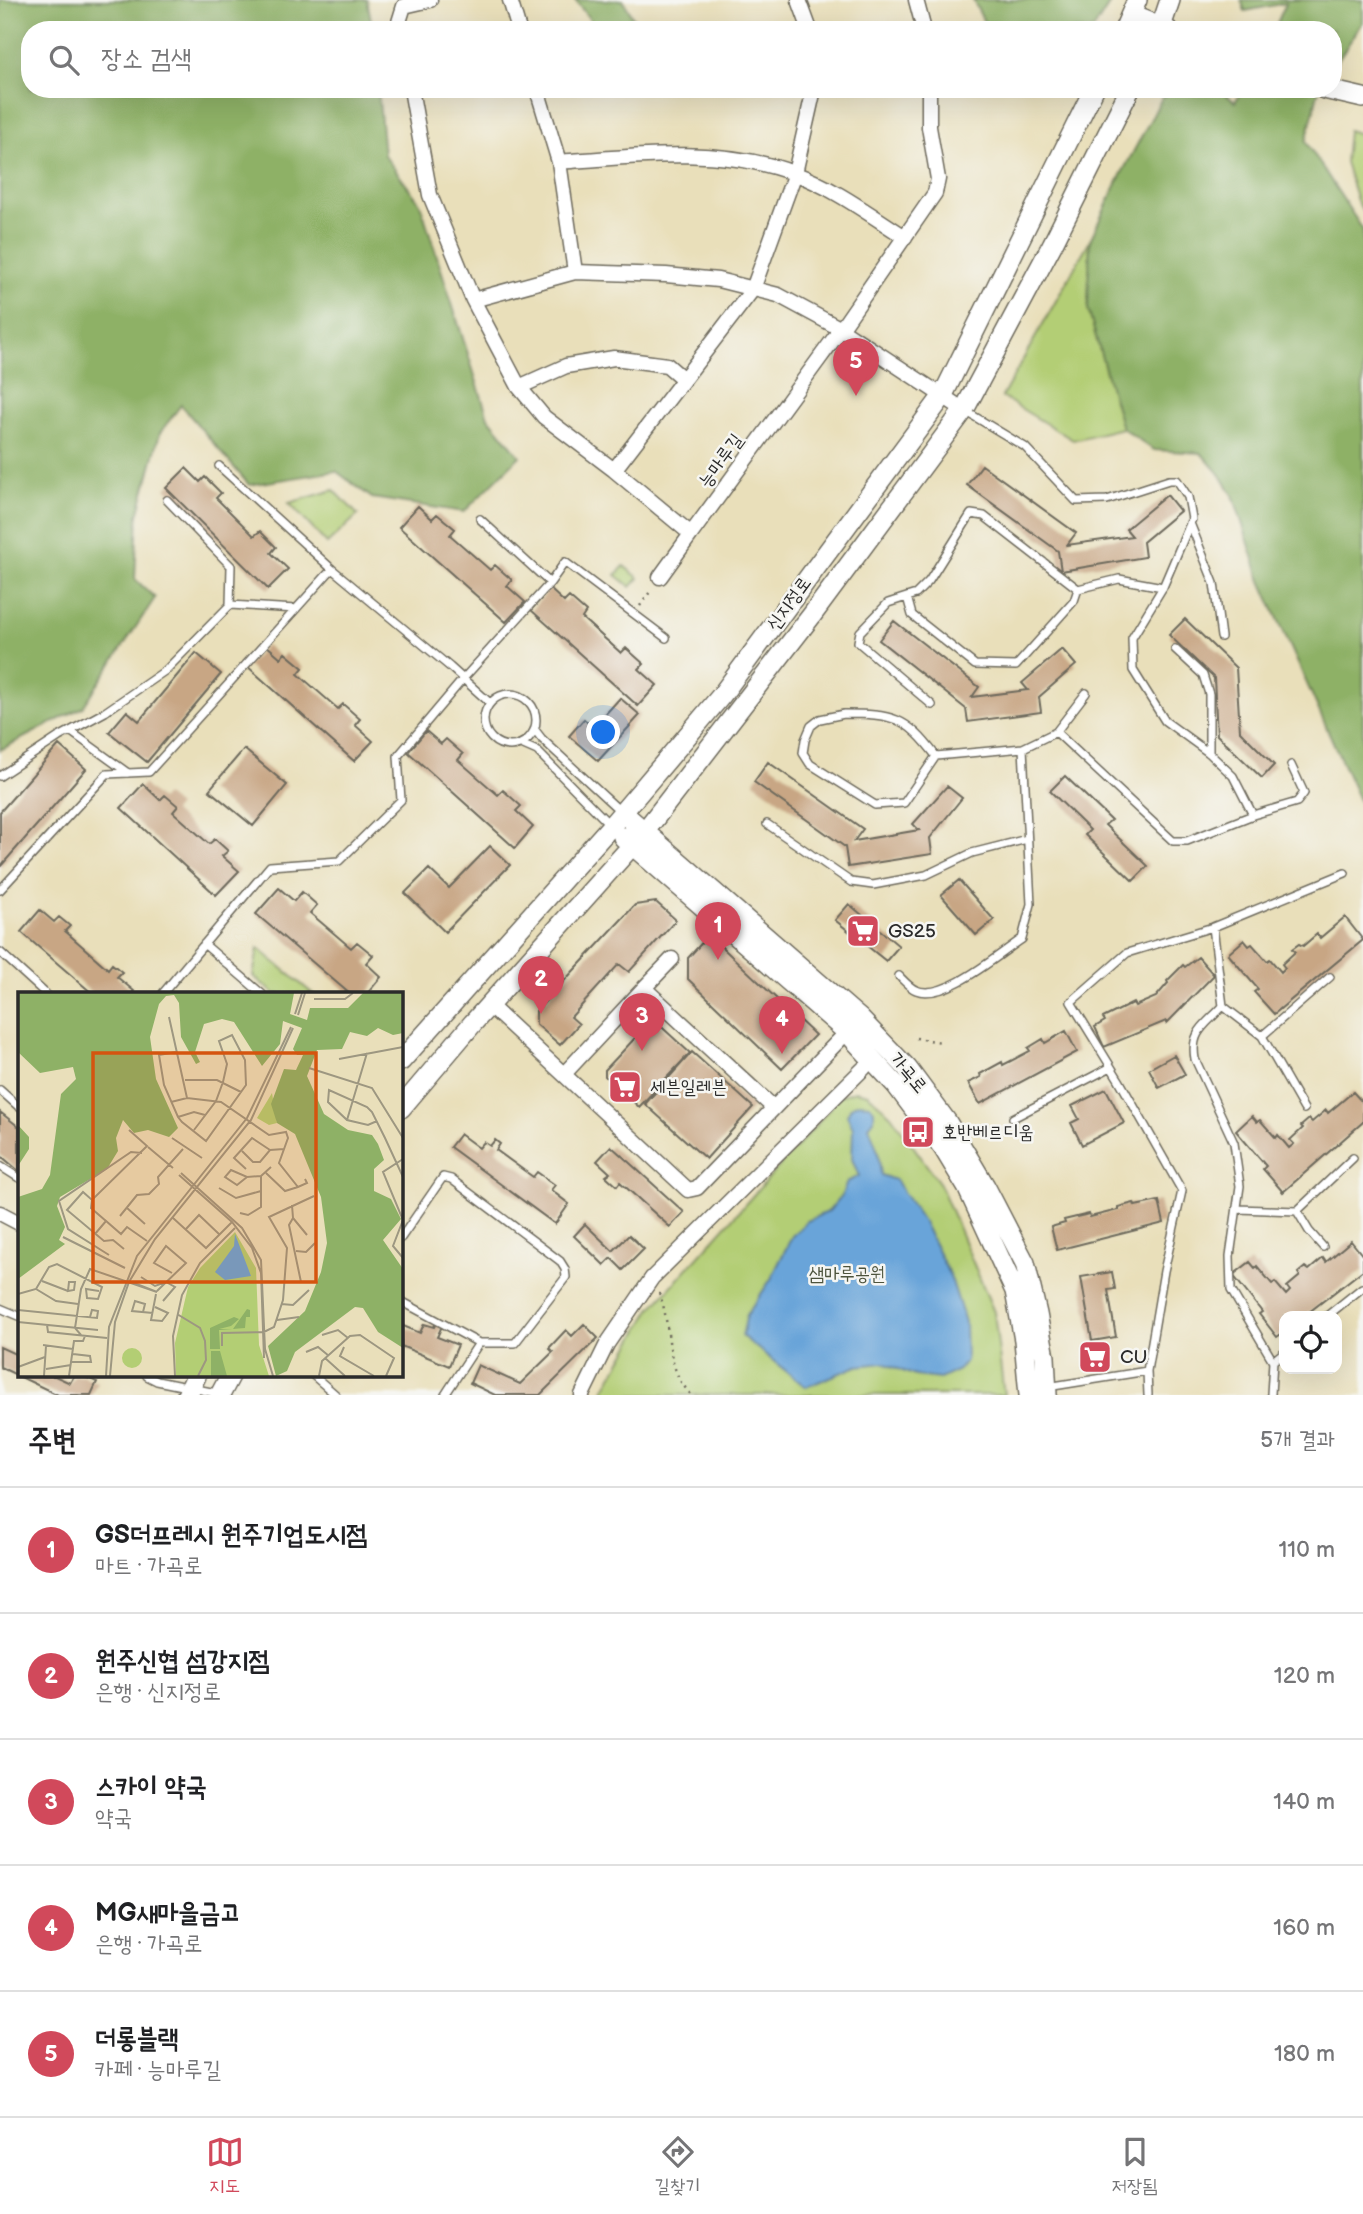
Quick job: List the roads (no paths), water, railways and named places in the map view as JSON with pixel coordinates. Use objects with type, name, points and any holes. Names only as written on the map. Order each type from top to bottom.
[{"type":"street","points":[[399,21],[404,6],[430,0]]},
{"type":"street","points":[[510,0],[516,21]]},
{"type":"street","points":[[800,0],[807,21]]},
{"type":"street","points":[[916,0],[922,21]]},
{"type":"street","points":[[1165,21],[1170,0]]},
{"type":"street","points":[[1342,93],[1363,98]]},
{"type":"street","points":[[413,98],[430,195],[473,300],[519,387],[544,417],[614,470],[691,534]]},
{"type":"street","points":[[540,98],[559,162],[575,272]]},
{"type":"street","points":[[614,470],[682,378],[753,289],[795,173],[812,98]]},
{"type":"street","name":"능마루길","points":[[660,577],[841,329],[935,193],[939,178],[929,127],[929,98]]},
{"type":"street","name":"신지정로","points":[[402,1060],[617,820],[721,696],[942,397],[1090,98]]},
{"type":"street","name":"신지정로","points":[[402,1107],[639,838],[812,615],[964,410],[1052,245],[1126,98]]},
{"type":"street","points":[[559,162],[636,156],[757,162],[795,173],[851,202],[905,237]]},
{"type":"street","points":[[473,300],[575,272],[666,275],[718,281],[778,295],[841,329],[964,410]]},
{"type":"street","points":[[519,387],[566,366],[614,358],[667,365],[682,378]]},
{"type":"street","name":"가곡로","points":[[617,820],[854,1026],[944,1149],[967,1187],[1015,1292],[1024,1340],[1041,1392]]},
{"type":"street","points":[[564,1074],[673,959]]},
{"type":"street","points":[[644,988],[774,1108]]},
{"type":"street","points":[[489,1005],[688,1190],[697,1188],[854,1026]]},
{"type":"street","points":[[582,1395],[607,1344],[652,1278],[864,1068]]},
{"type":"street","points":[[0,1213],[18,1222]]},
{"type":"street","points":[[221,1395],[229,1378]]},
{"type":"lane","points":[[964,410],[1025,447],[1076,501],[1107,500],[1169,480],[1177,480],[1188,497],[1192,519],[1163,587],[1132,638],[1133,670],[1165,721],[1209,753],[1233,776],[1253,815]]},
{"type":"lane","points":[[219,466],[332,569],[463,678],[489,703]]},
{"type":"lane","points":[[0,776],[105,712],[166,670],[230,605],[231,566],[167,500]]},
{"type":"lane","points":[[932,705],[858,642],[860,632],[888,603],[916,594],[929,582],[971,514],[984,516],[1078,589]]},
{"type":"lane","points":[[480,519],[550,583]]},
{"type":"lane","points":[[1189,522],[1214,583],[1221,637]]},
{"type":"lane","points":[[164,992],[270,866],[339,861],[401,800],[398,757],[463,678],[550,583],[565,562],[666,638]]},
{"type":"lane","points":[[0,890],[107,774],[149,772],[332,569]]},
{"type":"lane","points":[[1078,589],[1119,579],[1163,587]]},
{"type":"lane","points":[[907,597],[912,615],[975,665],[1016,666],[1074,601],[1078,589]]},
{"type":"lane","points":[[230,605],[296,609]]},
{"type":"lane","points":[[1175,649],[1203,675],[1209,694],[1209,753]]},
{"type":"lane","points":[[936,756],[1023,748],[1056,733],[1086,693]]},
{"type":"lane","points":[[504,694],[521,696],[533,707],[537,722],[535,730],[532,736],[521,744],[504,746],[489,736],[483,720],[489,703],[504,694]]},
{"type":"lane","points":[[844,714],[875,714],[907,723],[936,756],[904,803],[875,805],[810,764],[803,753],[811,726],[820,719],[844,714]]},
{"type":"lane","points":[[535,730],[617,820]]},
{"type":"lane","points":[[70,732],[128,773]]},
{"type":"lane","points":[[1056,733],[1173,841],[1187,841],[1253,815],[1297,802],[1304,793],[1292,765]]},
{"type":"lane","points":[[521,744],[537,751],[617,820]]},
{"type":"lane","points":[[899,976],[916,990],[933,992],[948,988],[1022,939],[1031,904],[1023,748]]},
{"type":"lane","points":[[767,824],[851,883],[873,885],[926,875],[972,853],[1027,839]]},
{"type":"lane","points":[[1148,1395],[1147,1371],[1164,1270],[1182,1191],[1071,1002],[1127,953],[1213,927],[1345,873]]},
{"type":"lane","points":[[1213,927],[1223,1006],[1262,1036],[1304,1109]]},
{"type":"lane","points":[[204,944],[260,992]]},
{"type":"lane","points":[[0,952],[44,992]]},
{"type":"lane","points":[[1262,1036],[1330,977]]},
{"type":"lane","points":[[1223,1006],[1195,1036],[1193,1049],[1195,1059],[1234,1143],[1240,1186],[1230,1256],[1231,1290],[1273,1361],[1271,1394]]},
{"type":"lane","points":[[1013,1118],[1111,1067]]},
{"type":"lane","points":[[0,1090],[16,1104]]},
{"type":"lane","points":[[1238,1209],[1297,1211],[1353,1158]]},
{"type":"lane","points":[[0,1166],[18,1177]]},
{"type":"lane","points":[[402,1237],[443,1177],[452,1178],[560,1261],[566,1277],[515,1343],[479,1343],[402,1302]]},
{"type":"lane","points":[[1297,1211],[1324,1247]]},
{"type":"lane","points":[[1334,1311],[1362,1287]]},
{"type":"lane","points":[[0,1308],[18,1316]]},
{"type":"lane","points":[[445,1395],[479,1343]]},
{"type":"lane","points":[[1273,1361],[1279,1356]]},
{"type":"lane","points":[[1041,1392],[1147,1371]]},
{"type":"lane","points":[[156,1378],[221,1395]]},
{"type":"lane","points":[[316,1378],[336,1395]]},
{"type":"water","points":[[858,1103],[869,1104],[874,1110],[874,1120],[869,1126],[878,1152],[881,1175],[895,1180],[921,1218],[951,1278],[965,1322],[966,1361],[959,1370],[940,1379],[915,1376],[883,1363],[857,1366],[806,1387],[742,1336],[747,1315],[771,1279],[792,1236],[807,1221],[829,1211],[842,1195],[847,1182],[859,1176],[852,1159],[853,1128],[847,1115],[851,1107]]},
{"type":"place","name":"더롱블랙","points":[[856,396]]},
{"type":"place","name":"GS25","points":[[863,931]]},
{"type":"place","name":"GS더프레시 원주기업도시점","points":[[718,960]]},
{"type":"place","name":"원주신협 섬강지점","points":[[541,1014]]},
{"type":"place","name":"스카이 약국","points":[[642,1051]]},
{"type":"place","name":"MG새마을금고","points":[[782,1054]]},
{"type":"place","name":"세븐일레븐","points":[[625,1087]]},
{"type":"place","name":"호반베르디움","points":[[918,1132]]},
{"type":"place","name":"CU","points":[[1095,1357]]},
{"type":"park label","name":"샘마루공원","points":[[847,1274]]}]
